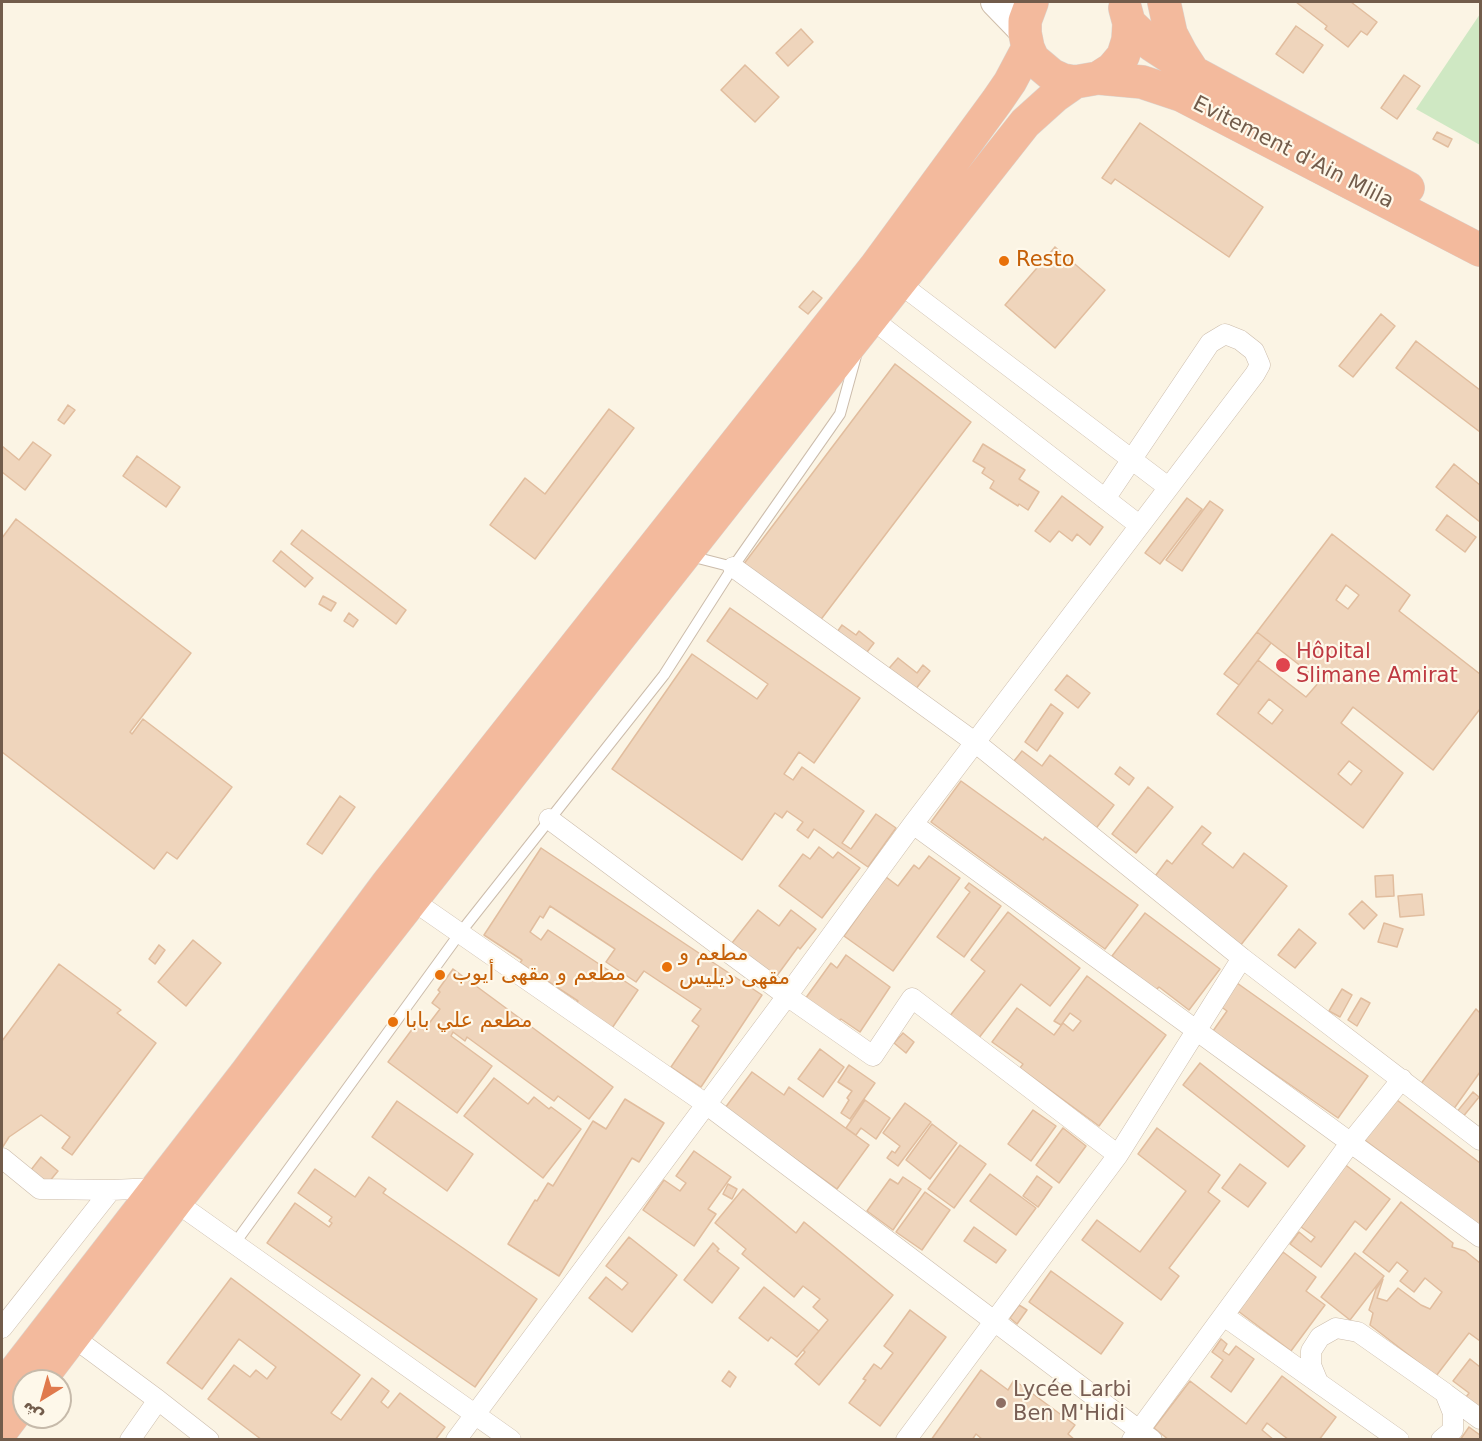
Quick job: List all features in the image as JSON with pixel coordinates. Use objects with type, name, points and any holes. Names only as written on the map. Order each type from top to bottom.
[{"type":"highway","points":[[400,892],[685,555],[861,317],[1003,92],[1026,41],[1025,21],[1032,2]]},
{"type":"highway","points":[[1164,2],[1171,34],[1193,72]]},
{"type":"highway","points":[[2,1388],[166,1195],[400,892],[861,317],[899,283],[1025,123],[1055,96],[1112,69],[1122,56],[1128,40],[1128,11]]},
{"type":"highway","name":"Evitement d'Ain Mlila","points":[[1128,11],[1152,45],[1193,72],[1480,228]]},
{"type":"highway","name":"Evitement d'Ain Mlila","points":[[1026,41],[1042,68],[1063,80],[1142,82],[1181,95],[1480,250]]},
{"type":"highway","points":[[48,1369],[73,1337],[166,1195]]},
{"type":"highway","points":[[2,1430],[12,1417]]},
{"type":"main road","points":[[995,2],[1026,41]]},
{"type":"street","points":[[899,283],[1168,487]]},
{"type":"street","points":[[861,317],[1139,525]]},
{"type":"street","points":[[456,1440],[913,824],[1255,374],[1260,365],[1254,351],[1240,340],[1225,334],[1210,343],[1105,499]]},
{"type":"street","points":[[733,567],[976,743],[1242,958],[1480,1140]]},
{"type":"street","points":[[549,819],[787,996],[873,1056],[912,998],[1118,1155]]},
{"type":"street","points":[[913,824],[1480,1237]]},
{"type":"street","points":[[400,892],[706,1104],[993,1320],[1141,1436],[1224,1316],[1351,1142],[1402,1079]]},
{"type":"street","points":[[906,1440],[993,1320],[1118,1155],[1242,958]]},
{"type":"street","points":[[2,1158],[40,1189],[111,1190],[166,1195],[511,1440]]},
{"type":"street","points":[[2,1328],[111,1190]]},
{"type":"street","points":[[1224,1316],[1399,1440]]},
{"type":"street","points":[[1318,1382],[1311,1365],[1311,1351],[1320,1337],[1336,1328],[1358,1332],[1480,1419]]},
{"type":"street","points":[[73,1337],[209,1440]]},
{"type":"street","points":[[1441,1440],[1453,1430],[1454,1413],[1445,1393]]},
{"type":"street","points":[[130,1440],[158,1400]]},
{"type":"lane","points":[[236,1243],[460,933],[664,675],[733,567],[840,414],[861,317]]},
{"type":"lane","points":[[685,555],[733,567]]},
{"type":"green space","points":[[1480,14],[1480,145],[1416,109]]},
{"type":"building","points":[[1296,2],[1351,2],[1377,22],[1367,35],[1361,31],[1348,47],[1325,29],[1327,26]]},
{"type":"building","points":[[1296,26],[1323,45],[1303,73],[1276,54]]},
{"type":"building","points":[[801,29],[813,42],[788,66],[776,53]]},
{"type":"building","points":[[745,65],[779,97],[755,122],[721,90]]},
{"type":"building","points":[[1404,75],[1420,86],[1397,119],[1381,108]]},
{"type":"building","points":[[1140,123],[1263,207],[1229,257],[1115,179],[1111,184],[1102,178]]},
{"type":"building","points":[[1437,132],[1452,139],[1448,147],[1433,139]]},
{"type":"building","points":[[1055,247],[1105,290],[1055,348],[1005,305]]},
{"type":"building","points":[[813,291],[822,298],[808,314],[799,307]]},
{"type":"building","points":[[1381,314],[1395,326],[1353,377],[1339,366]]},
{"type":"building","points":[[1416,341],[1480,390],[1480,432],[1396,368]]},
{"type":"building","points":[[895,364],[971,422],[819,622],[743,565]]},
{"type":"building","points":[[68,405],[75,410],[64,424],[58,420]]},
{"type":"building","points":[[609,409],[634,428],[535,559],[490,525],[525,478],[545,494]]},
{"type":"building","points":[[33,442],[51,455],[25,490],[2,472],[2,446],[19,460]]},
{"type":"building","points":[[983,444],[1025,470],[1019,479],[1039,492],[1028,510],[990,488],[994,481],[982,473],[985,468],[973,461]]},
{"type":"building","points":[[137,456],[180,487],[166,507],[123,476]]},
{"type":"building","points":[[1454,464],[1480,485],[1480,522],[1436,487]]},
{"type":"building","points":[[1062,496],[1103,527],[1090,545],[1077,534],[1072,541],[1059,531],[1050,542],[1035,531]]},
{"type":"building","points":[[1187,498],[1202,509],[1160,564],[1145,553]]},
{"type":"building","points":[[1210,501],[1223,510],[1182,571],[1166,560]]},
{"type":"building","points":[[1447,515],[1476,537],[1465,552],[1436,530]]},
{"type":"building","points":[[16,519],[191,653],[130,732],[132,734],[143,719],[232,787],[177,859],[167,852],[154,869],[2,752],[2,538]]},
{"type":"building","points":[[302,530],[406,610],[396,624],[291,544]]},
{"type":"building","points":[[1332,534],[1410,595],[1399,611],[1480,674],[1480,709],[1433,770],[1353,707],[1341,723],[1403,773],[1363,828],[1217,714],[1258,660],[1306,697],[1320,681],[1257,632]],"holes":[[[1346,585],[1359,595],[1348,609],[1336,600]],[[1269,699],[1283,710],[1272,724],[1258,713]],[[1349,761],[1362,771],[1351,785],[1338,774]]]},
{"type":"building","points":[[281,551],[313,578],[305,587],[273,561]]},
{"type":"building","points":[[323,596],[336,603],[331,611],[319,604]]},
{"type":"building","points":[[730,608],[860,698],[814,763],[799,752],[784,774],[793,780],[802,767],[864,811],[842,843],[851,849],[876,814],[896,828],[868,867],[814,829],[808,838],[797,830],[803,822],[787,811],[782,818],[775,813],[742,860],[612,769],[692,654],[757,699],[768,684],[707,641]]},
{"type":"building","points":[[349,613],[358,620],[353,627],[344,621]]},
{"type":"building","points":[[842,625],[856,635],[859,631],[874,643],[864,656],[835,635]]},
{"type":"building","points":[[1257,632],[1271,643],[1239,685],[1224,674]]},
{"type":"building","points":[[898,658],[917,673],[923,665],[930,671],[911,695],[884,674]]},
{"type":"building","points":[[1067,675],[1090,693],[1078,708],[1055,690]]},
{"type":"building","points":[[1051,704],[1063,713],[1037,751],[1025,742]]},
{"type":"building","points":[[1022,751],[1042,766],[1050,755],[1114,805],[1094,831],[1010,766]]},
{"type":"building","points":[[1120,767],[1134,778],[1129,785],[1115,774]]},
{"type":"building","points":[[961,781],[1043,840],[1045,837],[1138,905],[1105,949],[931,822]]},
{"type":"building","points":[[1148,787],[1173,807],[1136,853],[1112,834]]},
{"type":"building","points":[[340,796],[355,807],[322,854],[307,844]]},
{"type":"building","points":[[1202,826],[1211,833],[1202,844],[1233,868],[1244,853],[1287,886],[1240,946],[1153,879],[1167,860],[1172,864]]},
{"type":"building","points":[[819,847],[833,858],[838,852],[860,868],[822,918],[779,886],[803,854],[810,859]]},
{"type":"building","name":"مطعم و مقهى ديليس","points":[[541,848],[762,995],[701,1087],[671,1067],[699,1026],[692,1021],[701,1009],[644,971],[636,982],[606,962],[615,949],[550,906],[543,918],[540,916],[530,932],[541,940],[548,930],[638,990],[610,1031],[573,1007],[578,1001],[520,963],[522,960],[484,935]]},
{"type":"building","points":[[929,856],[960,878],[893,971],[844,936],[886,877],[898,886],[914,865],[919,869]]},
{"type":"building","points":[[1393,875],[1394,896],[1376,897],[1375,876]]},
{"type":"building","points":[[969,883],[1001,906],[964,957],[937,937],[970,892],[965,888]]},
{"type":"building","points":[[1422,894],[1424,915],[1400,917],[1398,896]]},
{"type":"building","points":[[1362,901],[1377,915],[1364,929],[1349,914]]},
{"type":"building","points":[[758,910],[779,926],[791,910],[816,929],[800,949],[798,947],[776,977],[732,943]]},
{"type":"building","points":[[1008,912],[1080,968],[1050,1006],[1021,984],[978,1039],[949,1017],[985,971],[971,960]]},
{"type":"building","points":[[1145,913],[1220,969],[1189,1010],[1159,987],[1156,990],[1112,956]]},
{"type":"building","points":[[1384,923],[1403,929],[1397,947],[1378,942]]},
{"type":"building","points":[[1299,929],[1316,943],[1295,968],[1278,955]]},
{"type":"building","points":[[193,940],[221,963],[186,1006],[158,982]]},
{"type":"building","points":[[159,945],[165,950],[155,964],[149,959]]},
{"type":"building","points":[[846,955],[890,987],[860,1032],[841,1019],[838,1022],[805,999],[831,963],[837,968]]},
{"type":"building","points":[[59,964],[121,1010],[117,1013],[156,1043],[72,1155],[62,1148],[70,1137],[41,1115],[9,1137],[2,1148],[2,1041]]},
{"type":"building","points":[[453,969],[613,1087],[589,1119],[558,1096],[554,1101],[467,1037],[465,1041],[453,1032],[451,1036],[492,1066],[457,1113],[388,1062],[416,1024],[424,1030],[440,1009],[432,1003]]},
{"type":"building","points":[[1087,976],[1166,1035],[1099,1126],[1020,1068],[1023,1064],[992,1042],[1017,1008],[1054,1035],[1063,1023],[1073,1031],[1081,1021],[1070,1013],[1061,1025],[1054,1021]]},
{"type":"building","points":[[1237,983],[1368,1076],[1338,1118],[1213,1031],[1227,1011],[1220,1006]]},
{"type":"building","points":[[1342,989],[1352,995],[1340,1017],[1329,1011]]},
{"type":"building","points":[[1361,998],[1370,1003],[1357,1026],[1348,1020]]},
{"type":"building","points":[[1476,1009],[1480,1013],[1480,1072],[1453,1110],[1420,1085]]},
{"type":"building","points":[[903,1033],[914,1042],[906,1053],[894,1043]]},
{"type":"building","points":[[820,1049],[844,1067],[823,1097],[798,1079]]},
{"type":"building","points":[[1200,1063],[1305,1146],[1288,1167],[1183,1085]]},
{"type":"building","points":[[849,1065],[875,1083],[850,1119],[841,1113],[852,1091],[838,1082]]},
{"type":"building","points":[[752,1072],[784,1095],[789,1087],[869,1145],[837,1189],[725,1108]]},
{"type":"building","points":[[494,1078],[528,1104],[534,1097],[581,1129],[543,1178],[464,1116]]},
{"type":"building","points":[[1473,1092],[1479,1097],[1462,1118],[1456,1113]]},
{"type":"building","points":[[1393,1097],[1480,1163],[1480,1226],[1362,1138]]},
{"type":"building","points":[[625,1099],[664,1123],[639,1162],[632,1158],[559,1276],[508,1244],[548,1183],[553,1186],[593,1121],[606,1129]]},
{"type":"building","points":[[865,1100],[890,1118],[876,1139],[861,1128],[856,1135],[846,1128]]},
{"type":"building","points":[[397,1101],[473,1154],[447,1191],[372,1137]]},
{"type":"building","points":[[905,1103],[931,1122],[898,1166],[887,1158],[900,1146],[883,1133]]},
{"type":"building","points":[[1033,1110],[1056,1126],[1031,1161],[1008,1144]]},
{"type":"building","points":[[932,1124],[957,1143],[930,1179],[906,1160]]},
{"type":"building","points":[[1063,1128],[1086,1146],[1059,1183],[1036,1165]]},
{"type":"building","points":[[1157,1128],[1220,1175],[1208,1192],[1220,1201],[1169,1268],[1179,1276],[1161,1300],[1082,1240],[1097,1220],[1140,1252],[1186,1191],[1138,1154]]},
{"type":"building","points":[[960,1145],[986,1164],[954,1208],[928,1189]]},
{"type":"building","points":[[694,1151],[731,1177],[708,1209],[716,1214],[694,1246],[643,1210],[664,1180],[680,1191],[686,1183],[676,1176]]},
{"type":"building","points":[[41,1157],[58,1171],[44,1188],[27,1175]]},
{"type":"building","points":[[1343,1163],[1390,1199],[1366,1230],[1355,1221],[1321,1267],[1290,1244],[1299,1232],[1311,1242],[1315,1237],[1301,1227],[1319,1202],[1315,1199]]},
{"type":"building","points":[[1240,1164],[1266,1183],[1248,1207],[1222,1188]]},
{"type":"building","points":[[315,1169],[355,1197],[369,1177],[386,1189],[383,1193],[537,1299],[475,1387],[267,1243],[295,1203],[329,1227],[332,1223],[329,1221],[332,1217],[298,1193]]},
{"type":"building","points":[[990,1174],[1036,1208],[1016,1235],[970,1201]]},
{"type":"building","points":[[1037,1176],[1052,1187],[1038,1207],[1023,1196]]},
{"type":"building","points":[[903,1177],[921,1189],[893,1230],[867,1211],[890,1179],[898,1184]]},
{"type":"building","points":[[728,1184],[737,1189],[732,1199],[723,1194]]},
{"type":"building","points":[[743,1189],[796,1233],[804,1222],[893,1295],[819,1385],[795,1364],[805,1352],[803,1350],[828,1320],[813,1307],[820,1299],[803,1286],[794,1297],[742,1254],[746,1249],[715,1223]]},
{"type":"building","points":[[925,1192],[950,1210],[922,1250],[896,1232]]},
{"type":"building","points":[[1401,1202],[1453,1243],[1452,1247],[1465,1251],[1480,1263],[1480,1341],[1469,1333],[1436,1376],[1370,1325],[1373,1313],[1369,1310],[1376,1289],[1383,1279],[1377,1298],[1387,1301],[1398,1288],[1430,1309],[1442,1292],[1425,1278],[1414,1292],[1400,1281],[1408,1271],[1397,1262],[1389,1272],[1363,1252]]},
{"type":"building","points":[[974,1227],[1006,1250],[996,1263],[964,1241]]},
{"type":"building","points":[[629,1237],[677,1275],[632,1332],[589,1298],[606,1277],[622,1290],[628,1283],[606,1266]]},
{"type":"building","points":[[713,1243],[719,1249],[717,1251],[739,1268],[712,1303],[684,1280]]},
{"type":"building","points":[[1283,1252],[1316,1277],[1306,1291],[1325,1305],[1291,1351],[1238,1311]]},
{"type":"building","points":[[1355,1253],[1384,1276],[1350,1320],[1321,1297]]},
{"type":"building","points":[[1051,1271],[1123,1323],[1101,1354],[1029,1302]]},
{"type":"building","points":[[231,1278],[360,1375],[331,1413],[341,1420],[372,1378],[389,1391],[381,1402],[388,1408],[400,1393],[445,1427],[435,1440],[262,1440],[208,1399],[234,1365],[250,1377],[256,1370],[267,1379],[276,1367],[239,1339],[202,1389],[167,1363]]},
{"type":"building","points":[[764,1287],[819,1331],[797,1357],[771,1337],[768,1341],[739,1318]]},
{"type":"building","points":[[1019,1305],[1027,1310],[1017,1324],[1010,1318]]},
{"type":"building","points":[[910,1310],[946,1337],[880,1426],[849,1403],[866,1380],[863,1379],[874,1364],[881,1369],[893,1353],[884,1346]]},
{"type":"building","points":[[1221,1339],[1227,1344],[1223,1351],[1229,1355],[1236,1346],[1254,1359],[1231,1392],[1211,1377],[1223,1360],[1212,1352]]},
{"type":"building","points":[[1470,1359],[1480,1367],[1480,1408],[1466,1397],[1469,1393],[1453,1381]]},
{"type":"building","name":"Lycée Larbi Ben M'Hidi","points":[[981,1370],[1008,1390],[1014,1380],[1075,1425],[1068,1434],[1075,1440],[983,1440],[976,1434],[972,1440],[931,1440]]},
{"type":"building","points":[[729,1371],[736,1377],[730,1387],[722,1381]]},
{"type":"building","points":[[1282,1376],[1336,1417],[1319,1440],[1289,1440],[1267,1423],[1262,1430],[1274,1440],[1169,1440],[1154,1428],[1190,1381],[1246,1424]]},
{"type":"building","points":[[1469,1427],[1480,1435],[1480,1440],[1460,1440]]},
{"type":"place","name":"Resto","points":[[1004,261]]},
{"type":"place","name":"Hôpital Slimane Amirat","points":[[1283,665]]},
{"type":"place","name":"مطعم و مقهى ديليس","points":[[667,967]]},
{"type":"place","name":"مطعم و مقهى أيوب","points":[[440,975]]},
{"type":"place","name":"مطعم علي بابا","points":[[393,1022]]},
{"type":"place","name":"Lycée Larbi Ben M'Hidi","points":[[1001,1403]]}]
